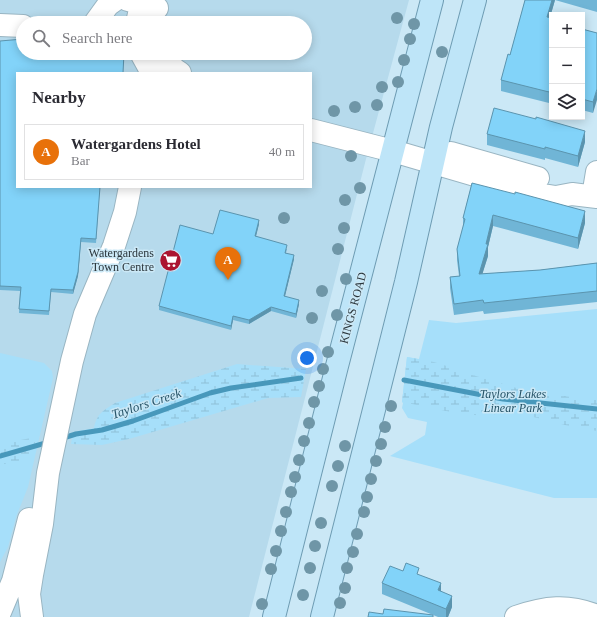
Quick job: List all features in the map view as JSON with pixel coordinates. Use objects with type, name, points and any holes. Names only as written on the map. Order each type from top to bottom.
[{"type":"main road","name":"KINGS ROAD","points":[[274,617],[432,0]]},
{"type":"main road","points":[[322,617],[406,282],[435,156],[475,0]]},
{"type":"street","points":[[100,16],[108,5],[115,0]]},
{"type":"street","points":[[0,25],[16,26]]},
{"type":"street","points":[[145,60],[151,72]]},
{"type":"street","points":[[312,117],[395,145],[435,156],[543,195],[556,197],[572,194],[595,196],[597,172]]},
{"type":"street","points":[[312,130],[395,145]]},
{"type":"street","points":[[32,617],[29,594],[42,524],[48,473],[67,385],[80,329],[114,246],[125,212],[130,188]]},
{"type":"street","points":[[26,617],[9,612],[0,613],[14,581],[28,521],[48,473]]},
{"type":"street","points":[[516,617],[534,611],[551,608],[569,608],[597,616]]},
{"type":"shaded area","name":"Watergardens Town Centre","points":[[0,0],[409,0],[366,159],[249,617],[0,617]]},
{"type":"green space","name":"Taylors Lakes Linear Park","points":[[597,309],[597,498],[554,498],[390,456],[425,435],[427,422],[408,418],[402,408],[402,402],[407,357],[419,359],[429,320],[456,323]]},
{"type":"green space","points":[[0,353],[44,363],[52,371],[53,378],[28,487],[16,517],[8,547],[0,562]]},
{"type":"green space","points":[[407,357],[434,362],[530,392],[597,400],[597,431],[565,425],[518,413],[502,413],[484,416],[456,413],[402,402]]},
{"type":"green space","points":[[237,364],[306,369],[301,397],[268,398],[129,439],[102,445],[71,444],[73,432],[94,428],[97,419],[104,410],[115,403]]},
{"type":"green space","points":[[36,437],[32,458],[0,465],[0,444]]},
{"type":"building","points":[[525,0],[552,0],[547,17],[549,17],[549,92],[501,80],[508,54],[510,55]]},
{"type":"building","points":[[585,30],[597,33],[597,89],[593,102],[585,100]]},
{"type":"building","points":[[16,40],[16,60],[124,60],[123,72],[16,72],[16,188],[100,188],[96,239],[81,238],[78,272],[73,290],[51,289],[49,311],[19,309],[21,287],[0,286],[0,41]]},
{"type":"building","points":[[494,108],[536,119],[536,117],[585,131],[578,156],[487,134]]},
{"type":"building","points":[[472,183],[515,194],[515,192],[585,211],[578,238],[493,215],[486,244],[488,244],[479,274],[540,270],[597,263],[597,291],[484,303],[483,300],[454,304],[450,277],[460,276],[457,249]]},
{"type":"building","points":[[220,210],[259,220],[255,236],[287,245],[285,253],[294,255],[284,296],[299,300],[296,314],[271,307],[249,320],[233,316],[231,326],[159,306],[180,225],[213,234]]},
{"type":"building","points":[[406,563],[419,568],[417,574],[441,583],[438,590],[452,596],[446,609],[382,583],[390,566],[403,571]]},
{"type":"building","points":[[384,609],[433,615],[433,617],[368,617],[369,612],[383,614]]},
{"type":"waterway","name":"Taylors Creek","points":[[60,439],[76,434],[102,430],[133,421],[210,393],[231,388],[301,378]]},
{"type":"waterway","name":"Taylors Creek","points":[[404,380],[503,399],[597,409]]},
{"type":"waterway","name":"Taylors Creek","points":[[0,456],[49,442]]},
{"type":"place","name":"Watergardens Town Centre","points":[[170,260]]},
{"type":"place","name":"Watergardens Hotel","points":[[228,280]]}]
